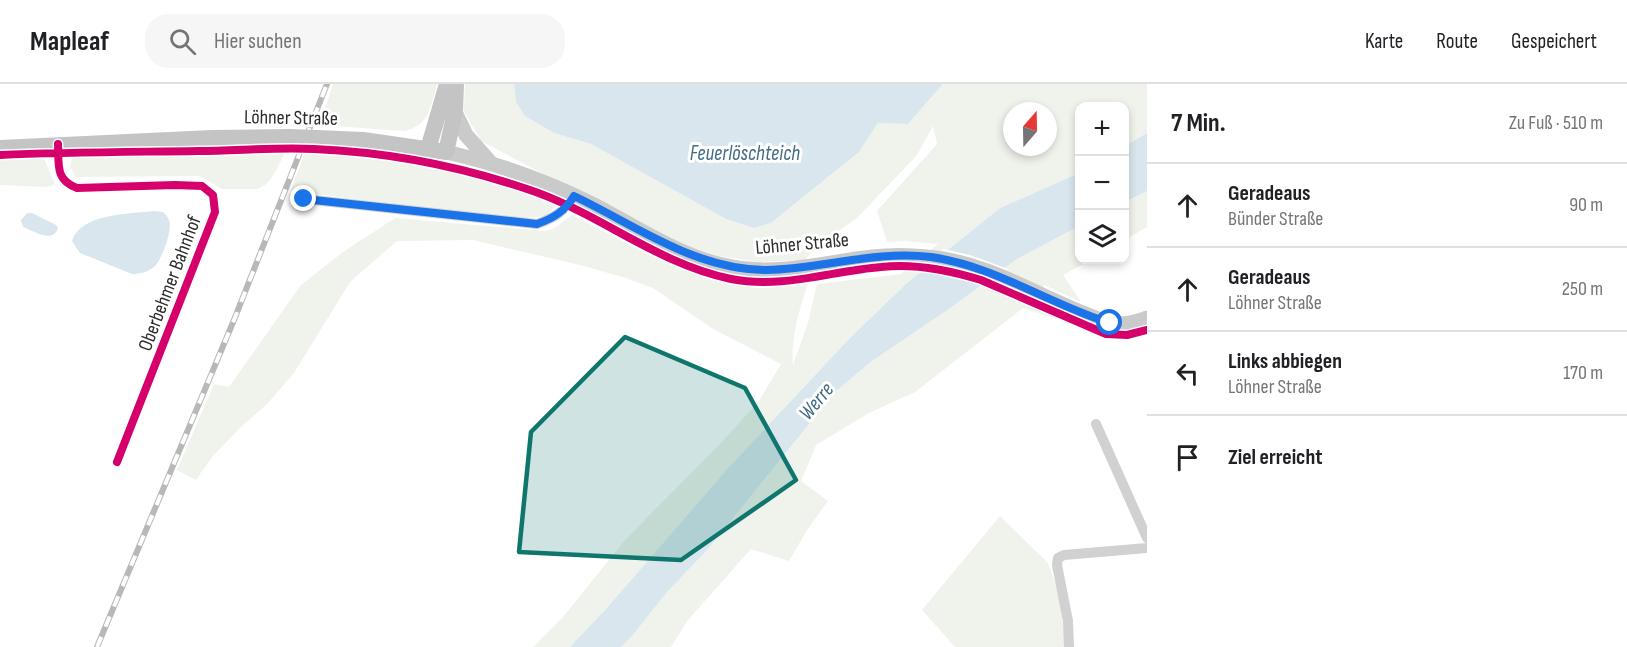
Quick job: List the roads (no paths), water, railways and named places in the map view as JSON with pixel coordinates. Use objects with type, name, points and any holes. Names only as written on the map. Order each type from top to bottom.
[{"type":"main road","points":[[428,148],[447,84]]},
{"type":"main road","points":[[446,152],[455,112],[456,84]]},
{"type":"main road","points":[[455,112],[466,135],[492,164]]},
{"type":"main road","name":"Löhner Straße","points":[[0,148],[290,137],[363,140],[428,148],[492,164],[574,196],[699,259],[733,267],[767,270],[814,266],[871,257],[897,255],[929,257],[975,267],[1110,323],[1122,325],[1147,318]]},
{"type":"street","name":"Oberbehmer Bahnhof","points":[[58,144],[60,176],[66,184],[77,188],[184,185],[202,186],[213,195],[215,212],[117,462]]},
{"type":"street","points":[[304,199],[537,224],[554,218],[568,206],[574,196]]},
{"type":"street","points":[[1096,424],[1147,538]]},
{"type":"street","points":[[1069,647],[1068,621],[1057,565],[1058,558],[1064,555],[1147,548]]},
{"type":"water","name":"Feuerlöschteich","points":[[514,84],[943,84],[908,124],[878,123],[859,152],[771,223],[754,228],[726,219],[591,144],[554,133],[525,116],[516,102]]},
{"type":"water","points":[[1147,133],[1147,191],[1129,200],[1129,156],[1129,144]]},
{"type":"water","name":"Werre","points":[[1075,175],[1075,228],[1017,259],[872,361],[835,392],[708,549],[668,591],[621,647],[570,647],[730,466],[850,338],[908,282],[1000,208]]},
{"type":"water","points":[[163,212],[170,224],[161,257],[155,266],[144,272],[132,274],[80,253],[72,241],[77,232],[95,220],[119,214]]},
{"type":"water","points":[[27,213],[32,213],[56,225],[58,228],[56,233],[48,236],[23,227],[21,220]]},
{"type":"railway","points":[[97,647],[234,320],[327,84]]}]
